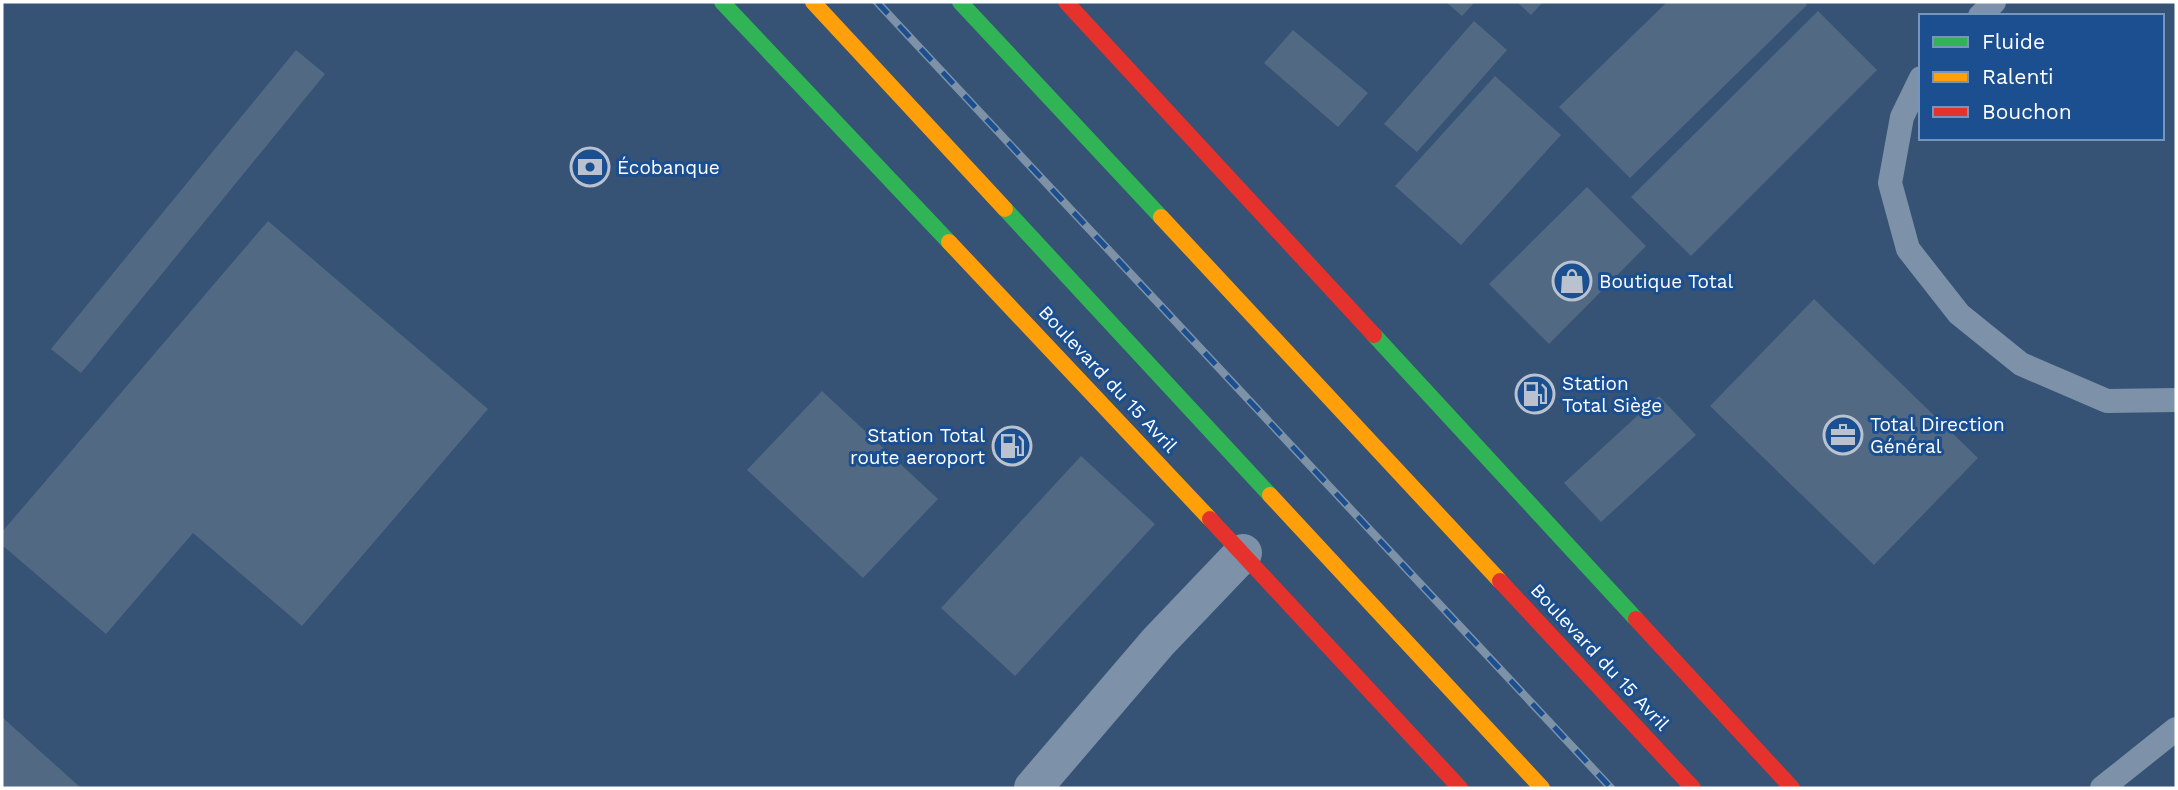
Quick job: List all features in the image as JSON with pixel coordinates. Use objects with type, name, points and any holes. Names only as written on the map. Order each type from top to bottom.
[{"type":"main road","name":"Boulevard du 15 Avril","points":[[722,2],[1243,553],[1460,788]]},
{"type":"main road","name":"Boulevard du 15 Avril","points":[[813,2],[1542,788]]},
{"type":"main road","name":"Boulevard du 15 Avril","points":[[960,2],[1693,788]]},
{"type":"main road","points":[[1066,2],[1792,788]]},
{"type":"street","points":[[1033,788],[1158,642],[1243,553]]},
{"type":"lane","points":[[1919,82],[1902,117],[1890,184],[1908,249],[1959,314],[2021,364],[2106,401],[2176,400]]},
{"type":"lane","points":[[2102,788],[2176,729]]},
{"type":"building","points":[[1446,2],[1475,2],[1462,16]]},
{"type":"building","points":[[1517,2],[1543,2],[1531,15]]},
{"type":"building","points":[[1667,2],[1804,2],[1807,5],[1630,178],[1559,107]]},
{"type":"building","points":[[1818,11],[1877,70],[1691,256],[1631,197]]},
{"type":"building","points":[[1474,21],[1507,50],[1417,152],[1384,124]]},
{"type":"building","points":[[1293,30],[1368,93],[1338,127],[1264,63]]},
{"type":"building","points":[[296,50],[325,74],[81,373],[51,349]]},
{"type":"building","points":[[1495,76],[1561,135],[1461,245],[1395,186]]},
{"type":"building","points":[[1587,187],[1646,246],[1549,344],[1489,284]]},
{"type":"building","points":[[268,221],[488,409],[302,626],[193,533],[106,634],[2,545],[2,532]]},
{"type":"building","points":[[1814,299],[1978,458],[1874,565],[1710,406]]},
{"type":"building","points":[[822,391],[938,499],[863,578],[747,470]]},
{"type":"building","points":[[1659,396],[1696,435],[1601,522],[1564,483]]},
{"type":"building","points":[[1081,456],[1155,524],[1015,676],[941,608]]},
{"type":"building","points":[[2,717],[81,788],[2,788]]},
{"type":"railway","points":[[877,2],[1611,788]]},
{"type":"traffic: fast","points":[[722,2],[949,242]]},
{"type":"traffic: fast","points":[[960,2],[1161,217]]},
{"type":"traffic: fast","points":[[1005,209],[1270,495]]},
{"type":"traffic: fast","points":[[1374,335],[1636,619]]},
{"type":"traffic: slow","points":[[813,2],[1005,209]]},
{"type":"traffic: slow","points":[[1161,217],[1500,581]]},
{"type":"traffic: slow","points":[[949,242],[1210,519]]},
{"type":"traffic: slow","points":[[1270,495],[1542,788]]},
{"type":"traffic: jam","points":[[1066,2],[1374,335]]},
{"type":"traffic: jam","points":[[1210,519],[1460,788]]},
{"type":"traffic: jam","points":[[1500,581],[1693,788]]},
{"type":"traffic: jam","points":[[1636,619],[1792,788]]},
{"type":"place","name":"Écobanque","points":[[590,167]]},
{"type":"place","name":"Boutique Total","points":[[1572,281]]},
{"type":"place","name":"Station Total Siège","points":[[1535,394]]},
{"type":"place","name":"Total Direction Général","points":[[1843,435]]},
{"type":"place","name":"Station Total route aeroport","points":[[1012,446]]}]
